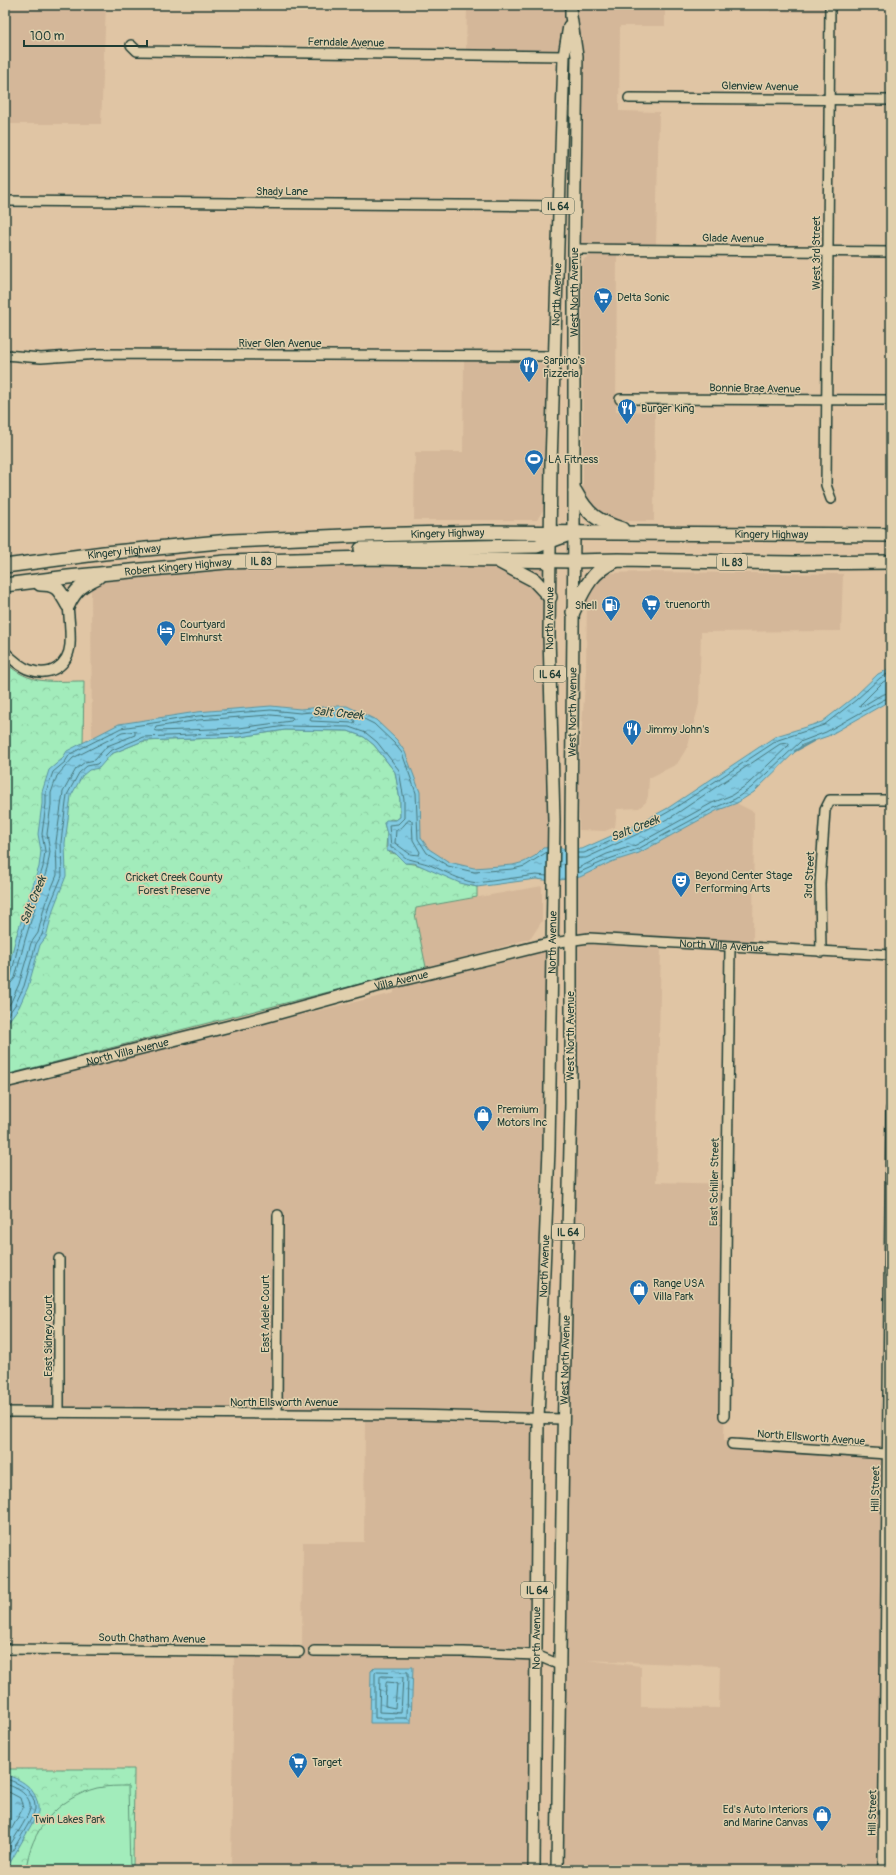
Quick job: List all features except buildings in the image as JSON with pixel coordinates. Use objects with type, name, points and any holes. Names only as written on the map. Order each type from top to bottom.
[{"type":"highway","points":[[575,491],[581,503],[596,519],[603,523],[633,533]]},
{"type":"highway","name":"Kingery Highway","points":[[5,566],[104,553],[230,542],[367,535],[486,532],[550,537],[574,533],[891,535]]},
{"type":"highway","points":[[313,560],[340,550],[530,546],[550,537]]},
{"type":"highway","name":"Robert Kingery Highway","points":[[5,585],[106,573],[226,562],[369,558],[495,559]]},
{"type":"highway","points":[[495,559],[527,574],[550,597]]},
{"type":"highway","name":"IL 83","points":[[495,559],[793,563],[891,562]]},
{"type":"highway","points":[[573,612],[592,577],[605,565],[618,560]]},
{"type":"highway","points":[[68,605],[74,592],[83,584],[106,573]]},
{"type":"highway","points":[[19,584],[53,585],[58,588],[68,605]]},
{"type":"main road","name":"North Avenue","points":[[534,1870],[538,1419],[549,1149],[554,821],[550,537],[558,206],[564,56],[571,10]]},
{"type":"main road","name":"West North Avenue","points":[[563,1419],[571,1104],[570,891],[575,491],[574,249],[577,56],[571,10]]},
{"type":"main road","name":"Villa Avenue","points":[[250,1021],[377,986],[552,943]]},
{"type":"main road","name":"North Villa Avenue","points":[[5,1082],[250,1021]]},
{"type":"main road","name":"IL 64","points":[[558,1870],[563,1419]]},
{"type":"street","name":"West 3rd Street","points":[[830,5],[826,485],[831,499]]},
{"type":"street","name":"Ferndale Avenue","points":[[130,45],[137,51],[564,56]]},
{"type":"street","name":"Glenview Avenue","points":[[630,98],[891,100]]},
{"type":"street","name":"Shady Lane","points":[[5,201],[558,206]]},
{"type":"street","name":"Glade Avenue","points":[[574,249],[891,252]]},
{"type":"street","name":"River Glen Avenue","points":[[5,355],[41,358],[100,354],[555,356]]},
{"type":"street","name":"Bonnie Brae Avenue","points":[[620,399],[891,400]]},
{"type":"street","points":[[5,652],[21,666],[39,672],[54,670],[60,666],[65,661],[70,645],[68,605]]},
{"type":"street","name":"3rd Street","points":[[821,952],[820,884],[825,810],[830,800],[891,800]]},
{"type":"street","name":"North Villa Avenue","points":[[552,943],[590,938],[730,948],[891,955]]},
{"type":"street","name":"East Schiller Street","points":[[724,1416],[730,948]]},
{"type":"street","name":"Hill Street","points":[[883,1870],[889,1452],[891,1109]]},
{"type":"street","name":"East Adele Court","points":[[276,1414],[278,1215]]},
{"type":"street","name":"East Sidney Court","points":[[59,1259],[60,1412]]},
{"type":"street","name":"North Ellsworth Avenue","points":[[5,1412],[415,1415],[563,1419]]},
{"type":"street","name":"North Ellsworth Avenue","points":[[732,1444],[889,1452]]},
{"type":"street","name":"South Chatham Avenue","points":[[5,1649],[299,1652]]},
{"type":"street","points":[[314,1651],[464,1652],[536,1655],[560,1665]]},
{"type":"shaded area","points":[[5,5],[106,5],[101,124],[5,124]]},
{"type":"shaded area","points":[[467,5],[569,5],[562,54],[466,53]]},
{"type":"shaded area","points":[[577,5],[665,5],[665,26],[620,26],[619,111],[659,112],[656,245],[578,244]]},
{"type":"shaded area","points":[[770,5],[833,5],[833,12],[770,12]]},
{"type":"shaded area","points":[[593,254],[617,254],[616,411],[655,412],[654,521],[616,521],[597,515],[583,495],[582,263],[584,259]]},
{"type":"shaded area","points":[[464,360],[541,363],[547,366],[549,370],[545,425],[543,510],[537,520],[414,520],[415,452],[463,452]]},
{"type":"shaded area","points":[[307,563],[546,564],[548,854],[532,863],[489,872],[455,868],[420,847],[354,716],[92,747],[91,585],[105,578]]},
{"type":"shaded area","points":[[604,573],[843,574],[841,631],[701,632],[699,704],[688,746],[677,764],[649,778],[648,796],[646,802],[639,808],[617,809],[615,827],[605,831],[579,830],[578,780],[586,671],[587,598],[589,591]]},
{"type":"shaded area","points":[[736,803],[754,812],[753,945],[574,935],[574,878],[611,862],[639,853],[716,811]]},
{"type":"shaded area","points":[[542,886],[542,921],[531,938],[482,953],[426,967],[415,914],[416,908]]},
{"type":"shaded area","points":[[587,941],[661,945],[656,1182],[729,1184],[724,1441],[890,1456],[891,1384],[891,1870],[560,1870],[573,944]],"holes":[[[587,1660],[720,1666],[719,1708],[641,1707],[641,1666]]]},
{"type":"shaded area","points":[[549,946],[547,1143],[536,1416],[5,1409],[5,1083],[394,993],[394,987]]},
{"type":"shaded area","points":[[365,1418],[535,1421],[530,1870],[231,1870],[234,1653],[302,1654],[303,1542],[364,1542]]},
{"type":"green space","name":"Cricket Creek County Forest Preserve","points":[[5,662],[14,670],[33,679],[52,681],[84,681],[83,744],[111,754],[143,741],[240,737],[285,730],[348,731],[364,737],[374,745],[395,772],[400,800],[400,817],[396,820],[391,819],[384,823],[387,834],[386,848],[390,853],[399,856],[405,863],[424,867],[458,882],[477,887],[477,897],[416,908],[415,914],[426,967],[5,1075]]},
{"type":"green space","name":"Twin Lakes Park","points":[[5,1769],[134,1769],[133,1870],[5,1870]]},
{"type":"green space","points":[[109,1786],[128,1786],[130,1870],[26,1870],[33,1842],[48,1818],[58,1808],[70,1799],[97,1788]]},
{"type":"water","points":[[891,668],[891,700],[828,736],[802,745],[754,792],[737,803],[716,811],[639,853],[611,862],[580,877],[553,881],[536,879],[477,887],[460,883],[414,863],[405,863],[395,853],[387,851],[387,834],[384,823],[386,820],[396,820],[400,817],[400,800],[395,772],[374,745],[364,737],[348,731],[285,730],[240,737],[143,741],[111,754],[99,768],[89,770],[82,776],[71,796],[65,843],[66,876],[54,907],[46,937],[40,945],[28,987],[19,1007],[5,1026],[5,982],[16,937],[39,867],[41,851],[38,834],[42,792],[49,770],[62,759],[67,751],[119,724],[197,712],[271,706],[300,709],[347,706],[376,720],[397,740],[405,752],[420,792],[421,838],[429,849],[449,862],[474,868],[513,865],[524,862],[535,856],[543,848],[557,847],[582,849],[638,824],[668,808],[776,736],[822,722],[854,697],[878,674]]},
{"type":"water","points":[[375,1667],[413,1667],[411,1723],[370,1723],[371,1671]]},
{"type":"water","points":[[5,1775],[24,1783],[33,1793],[38,1806],[38,1813],[6,1870]]},
{"type":"waterway","name":"Salt Creek","points":[[795,751],[813,741]]},
{"type":"place","name":"Delta Sonic","points":[[603,314]]},
{"type":"place","name":"Sarpino's Pizzeria","points":[[529,383]]},
{"type":"place","name":"Burger King","points":[[627,425]]},
{"type":"place","name":"LA Fitness","points":[[534,476]]},
{"type":"place","name":"truenorth","points":[[651,621]]},
{"type":"place","name":"Shell","points":[[611,622]]},
{"type":"place","name":"Courtyard Elmhurst","points":[[166,647]]},
{"type":"place","name":"Jimmy John's","points":[[632,746]]},
{"type":"place","name":"Beyond Center Stage Performing Arts","points":[[681,898]]},
{"type":"place","name":"Premium Motors Inc","points":[[483,1132]]},
{"type":"place","name":"Range USA Villa Park","points":[[639,1306]]},
{"type":"place","name":"Target","points":[[298,1779]]},
{"type":"place","name":"Ed's Auto Interiors and Marine Canvas","points":[[822,1832]]}]
